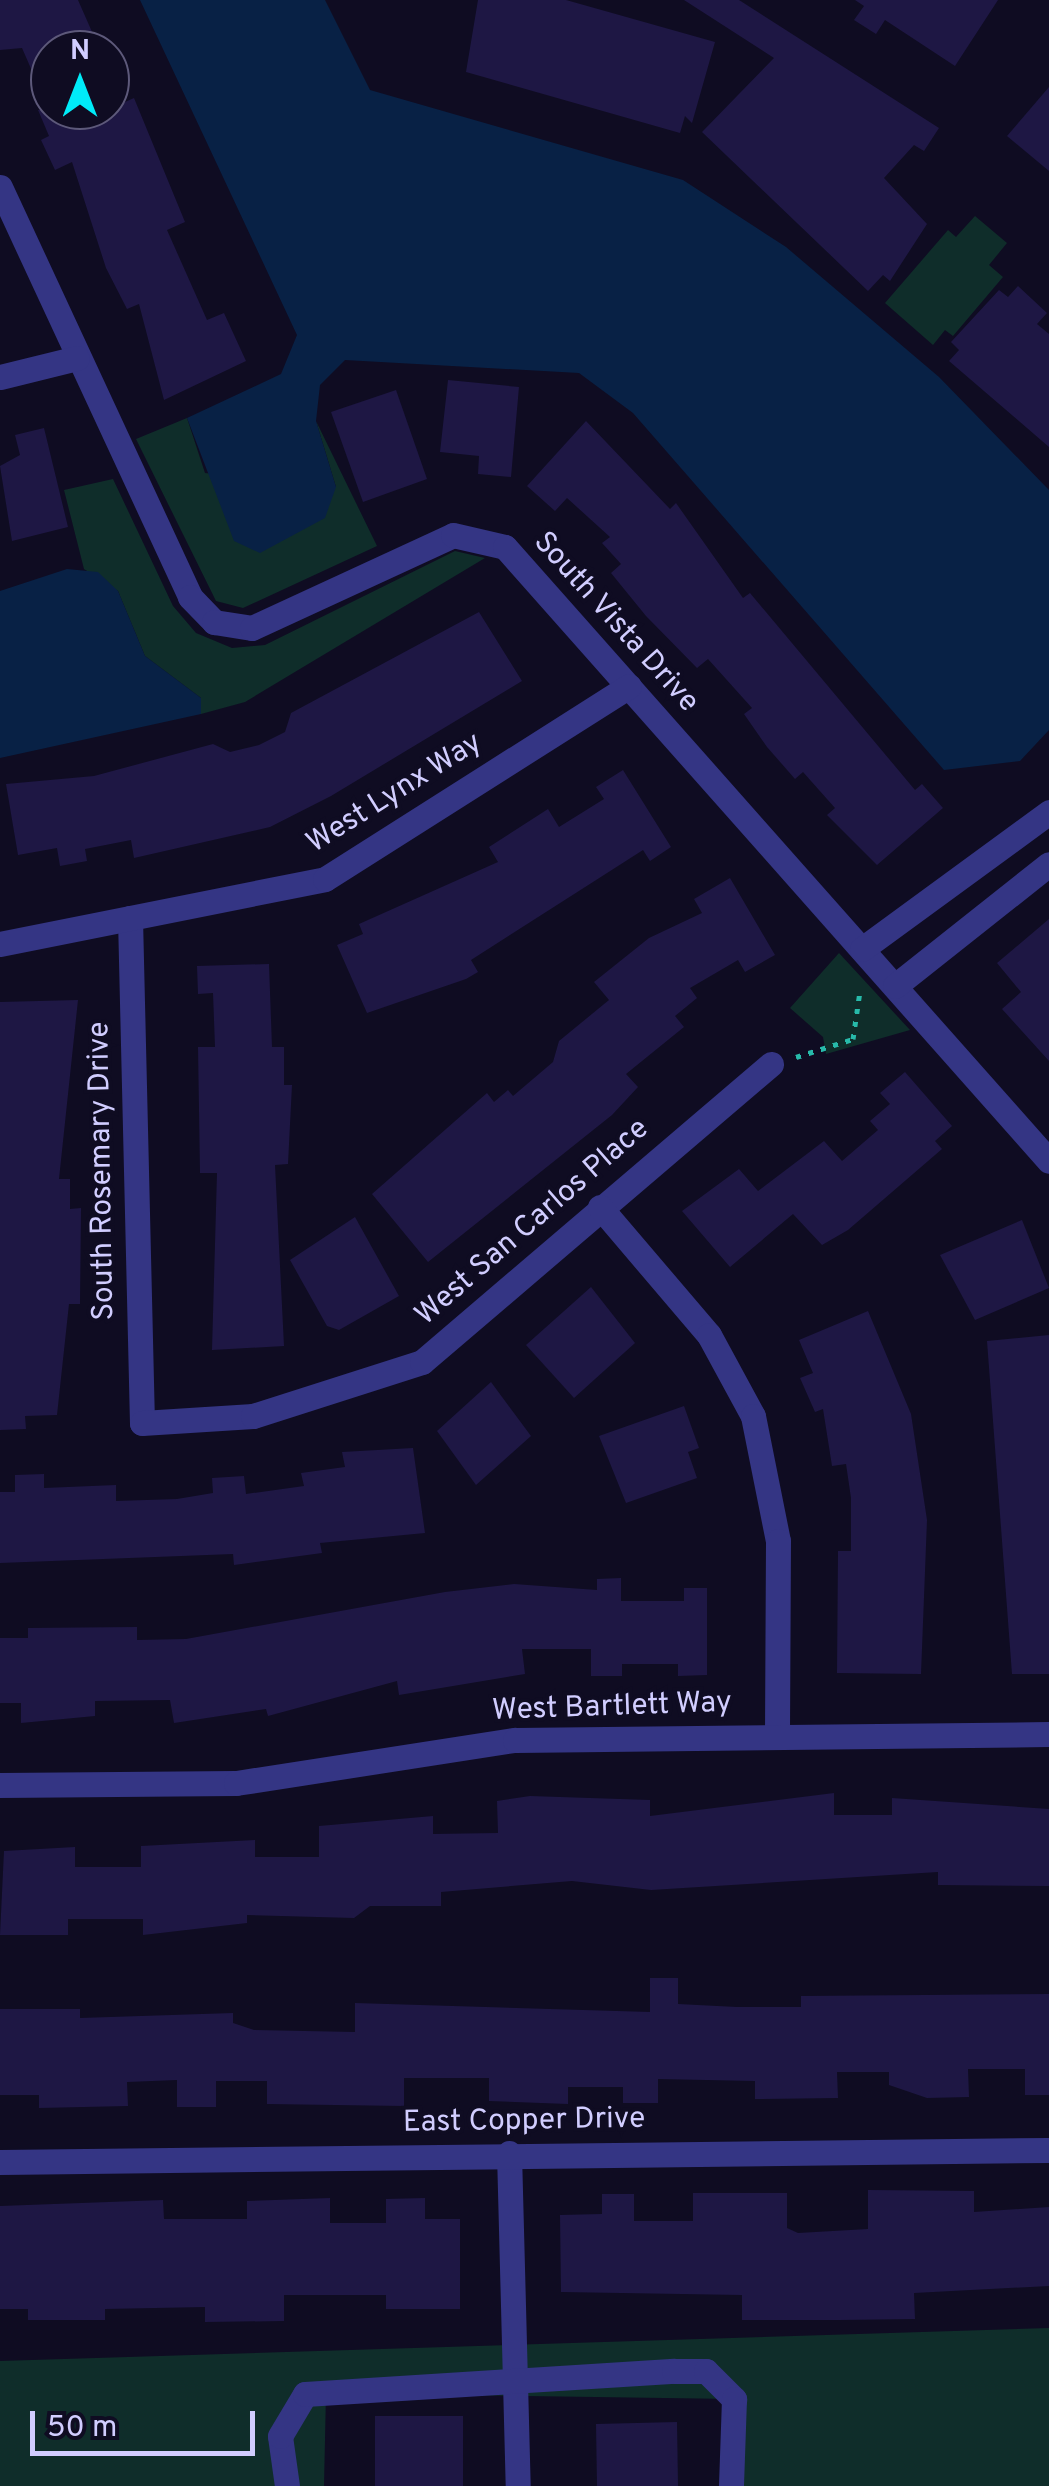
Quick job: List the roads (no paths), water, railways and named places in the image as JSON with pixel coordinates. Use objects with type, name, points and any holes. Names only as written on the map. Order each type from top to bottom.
[{"type":"street","name":"South Vista Drive","points":[[0,187],[190,597],[214,622],[252,628],[453,535],[480,536],[505,548],[1049,1160]]},
{"type":"street","points":[[0,378],[78,358]]},
{"type":"street","name":"West Lynx Way","points":[[0,944],[325,879],[629,686]]},
{"type":"street","points":[[866,954],[1049,812]]},
{"type":"street","points":[[894,986],[1049,864]]},
{"type":"street","name":"South Rosemary Drive","points":[[130,918],[142,1423]]},
{"type":"street","name":"West San Carlos Place","points":[[142,1423],[253,1416],[422,1362],[600,1206],[771,1064]]},
{"type":"street","points":[[600,1206],[709,1335],[753,1416],[778,1541],[778,1736]]},
{"type":"street","name":"West Bartlett Way","points":[[0,1786],[236,1783],[515,1740],[1049,1734]]},
{"type":"street","name":"East Copper Drive","points":[[0,2162],[1049,2150]]},
{"type":"street","points":[[510,2154],[518,2486]]},
{"type":"street","points":[[288,2486],[280,2436],[305,2394],[706,2370],[734,2399],[731,2486]]},
{"type":"water","points":[[140,0],[325,0],[370,90],[683,180],[786,247],[939,377],[1049,490],[1049,730],[1020,761],[944,770],[633,413],[579,373],[345,360],[320,385],[316,421],[336,487],[325,518],[260,553],[234,541],[187,418],[281,374],[297,335]]},
{"type":"water","points":[[67,569],[98,572],[118,591],[145,656],[201,698],[201,714],[0,758],[0,591]]}]
